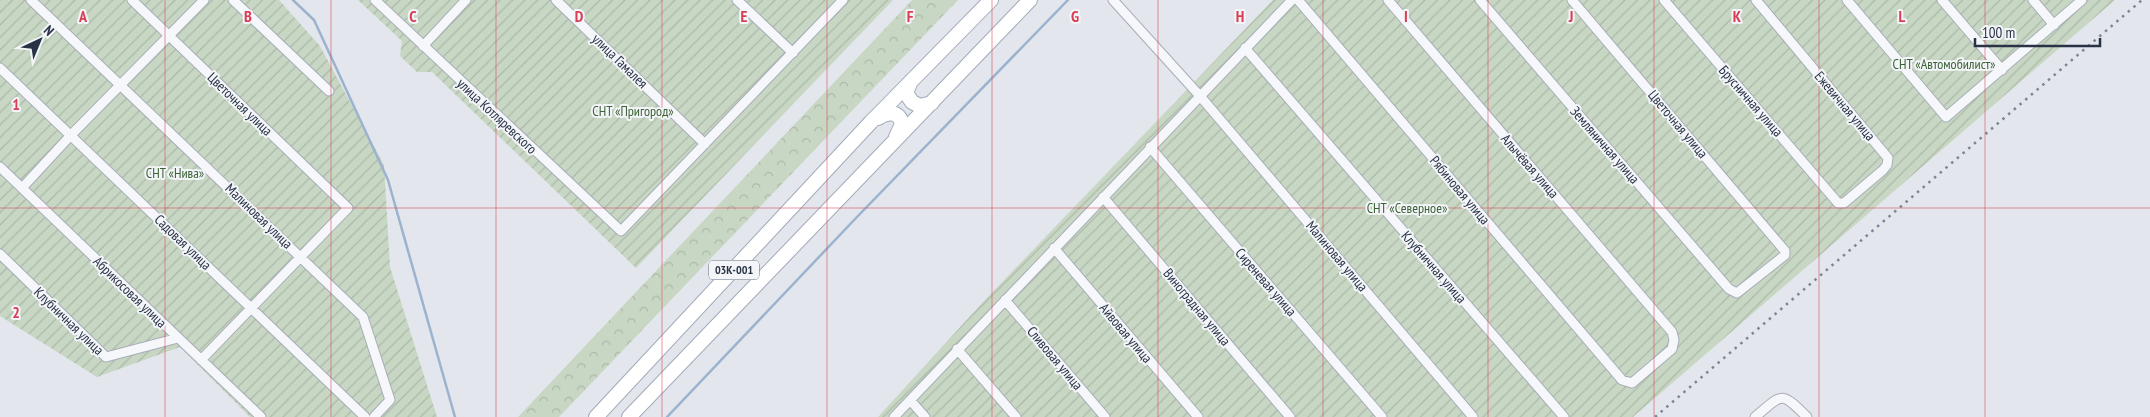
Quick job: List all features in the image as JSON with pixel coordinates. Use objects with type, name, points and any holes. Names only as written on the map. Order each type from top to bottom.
[{"type":"main road","name":"03К-001","points":[[596,417],[871,122],[991,0]]},
{"type":"main road","name":"03К-001","points":[[630,417],[1030,0]]},
{"type":"main road","points":[[911,81],[906,93],[912,102],[920,106],[932,103]]},
{"type":"main road","name":"03К-001","points":[[871,122],[886,113],[898,116],[902,124],[893,143]]},
{"type":"street","name":"Малиновая улица","points":[[31,0],[363,317],[390,400],[374,417]]},
{"type":"street","name":"Цветочная улица","points":[[132,0],[348,208],[301,256]]},
{"type":"street","points":[[22,188],[71,135],[204,0]]},
{"type":"street","points":[[232,0],[329,92]]},
{"type":"street","name":"улица Котляревского","points":[[374,0],[621,231],[705,144]]},
{"type":"street","points":[[422,46],[466,0]]},
{"type":"street","name":"улица Гамалея","points":[[556,0],[705,144]]},
{"type":"street","points":[[738,0],[793,53]]},
{"type":"street","points":[[705,144],[842,0]]},
{"type":"street","name":"Малиновая улица","points":[[1113,0],[1200,96],[1473,417]]},
{"type":"street","points":[[894,417],[1292,0]]},
{"type":"street","name":"Рябиновая улица","points":[[1298,0],[1622,380],[1632,383],[1672,349],[1674,340],[1672,332]]},
{"type":"street","name":"Алычёвая улица","points":[[1388,0],[1672,332]]},
{"type":"street","name":"Земляничная улица","points":[[1480,0],[1729,289],[1737,293],[1741,291],[1785,255],[1786,251],[1783,247]]},
{"type":"street","name":"Цветочная улица","points":[[1572,0],[1783,247]]},
{"type":"street","name":"Брусничная улица","points":[[1664,0],[1838,203]]},
{"type":"street","name":"Ежевичная улица","points":[[1756,0],[1888,158],[1884,170],[1844,203],[1838,203]]},
{"type":"street","points":[[1847,0],[1946,117],[2082,0]]},
{"type":"street","points":[[1942,0],[2002,70]]},
{"type":"street","points":[[2033,0],[2054,25]]},
{"type":"street","name":"Клубничная улица","points":[[1245,48],[1564,417]]},
{"type":"street","name":"Садовая улица","points":[[0,68],[365,417]]},
{"type":"street","name":"Сиреневая улица","points":[[1150,147],[1382,417]]},
{"type":"street","name":"Абрикосовая улица","points":[[0,168],[261,417]]},
{"type":"street","name":"Виноградная улица","points":[[1103,197],[1290,417]]},
{"type":"street","name":"Айвовая улица","points":[[1054,248],[1198,417]]},
{"type":"street","name":"Клубничная улица","points":[[0,254],[106,357],[178,338]]},
{"type":"street","points":[[201,360],[301,256]]},
{"type":"street","name":"Сливовая улица","points":[[1005,300],[1105,417]]},
{"type":"street","points":[[957,349],[1016,417]]},
{"type":"street","points":[[1755,417],[1782,397],[1789,398],[1807,417]]},
{"type":"street","points":[[910,400],[925,417]]},
{"type":"green space","name":"СНТ «Нива»","points":[[0,0],[279,0],[320,46],[384,165],[390,267],[437,417],[250,417],[180,347],[97,377],[0,316]]},
{"type":"green space","name":"СНТ «Пригород»","points":[[358,0],[893,0],[636,268],[432,72],[417,72],[400,56],[402,41]]},
{"type":"green space","points":[[912,0],[958,0],[559,417],[518,417]]},
{"type":"green space","name":"СНТ «Северное»","points":[[1273,0],[2115,0],[1633,417],[878,417],[983,302]]},
{"type":"waterway","points":[[293,0],[314,20],[388,180],[455,417]]},
{"type":"waterway","points":[[667,417],[856,218],[1068,0]]},
{"type":"railway","points":[[1655,417],[2142,0]]},
{"type":"park label","name":"СНТ «Автомобилист»","points":[[1944,64]]}]
